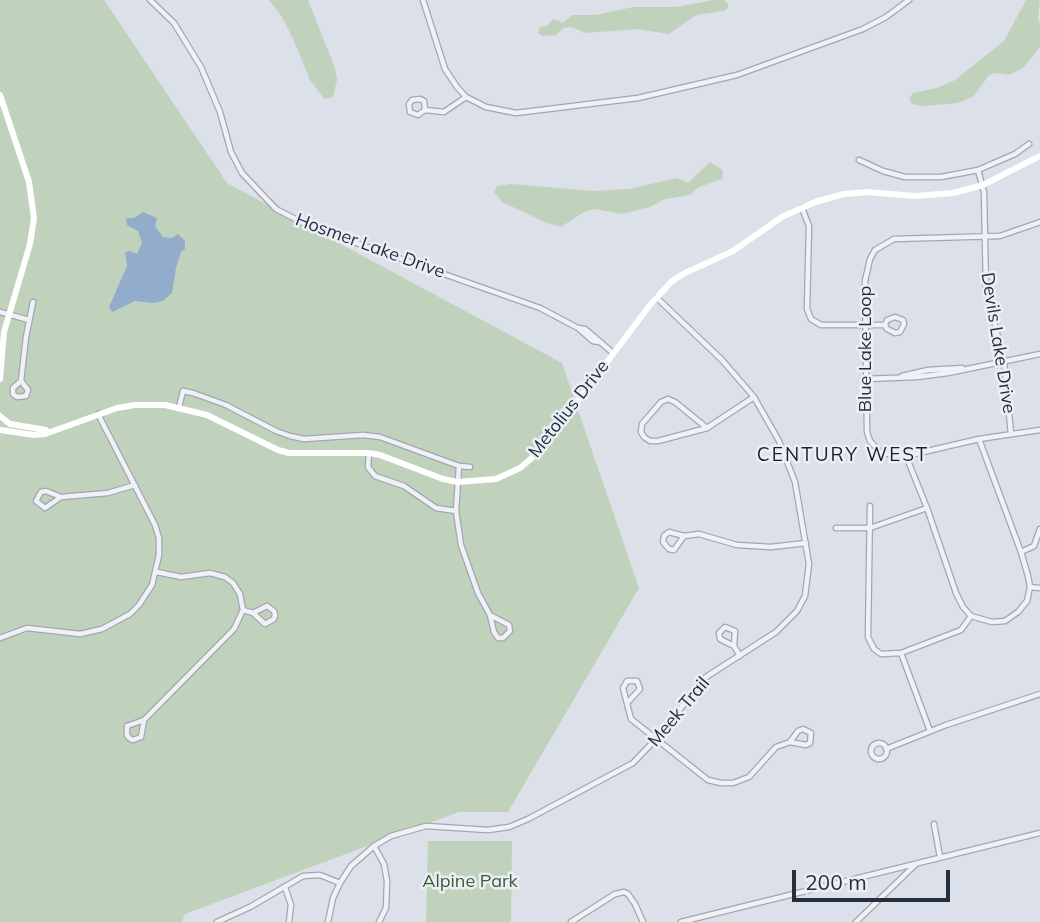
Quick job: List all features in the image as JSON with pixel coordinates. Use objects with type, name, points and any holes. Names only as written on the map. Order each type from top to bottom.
[{"type":"street","name":"Hosmer Lake Drive","points":[[150,0],[174,23],[201,67],[220,112],[231,152],[242,173],[275,209],[311,227],[519,299],[578,328],[613,353]]},
{"type":"street","points":[[423,0],[445,69],[466,97],[500,111],[516,113],[638,98],[737,75],[863,29],[886,17],[909,0]]},
{"type":"street","points":[[0,95],[29,182],[33,210],[30,244],[8,314],[0,358],[0,379]]},
{"type":"street","points":[[425,110],[444,112],[466,97]]},
{"type":"street","points":[[859,160],[905,177],[951,176],[978,170],[1015,154],[1029,144]]},
{"type":"street","name":"Metolius Drive","points":[[0,430],[34,435],[135,405],[179,407],[207,415],[289,453],[380,454],[443,479],[458,482],[496,479],[531,460],[656,297],[672,281],[685,273],[742,246],[782,217],[801,207],[844,194],[868,192],[936,195],[983,185],[1040,156]]},
{"type":"street","name":"Devils Lake Drive","points":[[978,170],[983,185],[986,288],[1004,362],[1011,434]]},
{"type":"street","points":[[801,207],[808,226],[807,309],[811,319],[821,325],[885,325]]},
{"type":"street","name":"Blue Lake Loop","points":[[906,456],[881,453],[870,441],[867,432],[867,270],[875,250],[894,239],[985,237],[1010,234],[1040,222]]},
{"type":"street","name":"Meek Trail","points":[[328,922],[333,898],[351,866],[374,846],[391,836],[426,826],[488,830],[509,827],[633,763],[706,677],[776,632],[797,611],[805,596],[808,581],[806,543],[795,482],[768,419],[754,397],[712,350],[656,297]]},
{"type":"street","points":[[22,381],[33,302]]},
{"type":"street","points":[[0,313],[29,320]]},
{"type":"street","points":[[866,379],[965,368],[1040,354]]},
{"type":"street","points":[[179,407],[183,391],[193,393],[226,405],[290,436],[304,439],[363,435],[380,437],[459,466],[470,467]]},
{"type":"street","points":[[707,428],[668,399],[642,424],[641,432],[650,441],[658,441],[707,428],[754,397]]},
{"type":"street","points":[[0,638],[27,628],[80,634],[111,625],[139,605],[152,585],[157,572],[159,538],[155,525],[98,414]]},
{"type":"street","name":"Metolius Drive","points":[[0,419],[23,428],[52,431]]},
{"type":"street","points":[[979,439],[1021,552],[1030,587],[1027,601],[1005,621],[992,622],[971,616],[956,593],[906,456],[979,439],[1040,430]]},
{"type":"street","points":[[369,453],[368,467],[375,476],[404,486],[436,508],[456,511]]},
{"type":"street","points":[[459,466],[456,511],[465,559],[490,615],[494,632],[498,638],[503,638],[510,631],[509,625],[490,615]]},
{"type":"street","points":[[61,497],[45,508],[36,501],[41,492],[46,491],[61,497],[108,493],[135,485]]},
{"type":"street","points":[[870,506],[870,644],[881,654],[901,653],[961,630],[971,616]]},
{"type":"street","points":[[836,528],[870,528],[927,508]]},
{"type":"street","points":[[1021,552],[1036,543],[1040,528]]},
{"type":"street","points":[[684,536],[674,550],[669,549],[663,542],[664,536],[669,532],[684,536],[699,534],[737,545],[771,547],[806,543]]},
{"type":"street","points":[[144,720],[141,737],[133,740],[129,738],[127,726],[144,720],[234,629],[243,610],[240,594],[225,577],[210,573],[181,577],[157,572]]},
{"type":"street","points":[[1030,587],[1040,588]]},
{"type":"street","points":[[243,610],[253,613],[265,624],[271,622],[275,615],[267,606],[253,613]]},
{"type":"street","points":[[734,646],[735,631],[725,627],[719,633],[720,639],[734,646],[740,656]]},
{"type":"street","points":[[901,653],[930,732]]},
{"type":"street","points":[[628,702],[640,689],[637,681],[632,680],[624,684],[623,688],[631,719],[708,780],[733,783],[749,777],[776,747],[790,742],[806,745],[810,743],[811,733],[808,730],[798,730],[790,742]]},
{"type":"street","points":[[886,749],[1040,694]]},
{"type":"street","points":[[934,824],[940,857]]},
{"type":"street","points":[[681,922],[1040,833]]},
{"type":"street","points":[[374,846],[384,864],[387,881],[386,908],[379,922]]},
{"type":"street","points":[[856,922],[917,863]]},
{"type":"street","points":[[217,922],[303,876],[320,875],[340,883]]},
{"type":"street","points":[[285,887],[291,905],[289,922]]},
{"type":"street","points":[[571,922],[615,894],[624,892],[635,904],[643,922]]},
{"type":"green space","points":[[0,0],[104,0],[227,183],[562,363],[639,588],[508,812],[459,812],[185,914],[182,922],[0,922]]},
{"type":"green space","points":[[269,0],[308,0],[335,68],[337,80],[333,97],[324,99],[310,80],[282,17]]},
{"type":"green space","points":[[724,0],[728,8],[696,15],[669,34],[636,29],[586,33],[571,27],[563,28],[556,35],[542,36],[538,33],[540,27],[547,26],[552,20],[563,23],[572,15],[596,15],[633,7],[676,7]]},
{"type":"green space","points":[[1026,0],[1040,0],[1040,47],[1023,68],[1009,75],[989,75],[974,96],[958,103],[922,106],[912,104],[909,98],[913,93],[937,88],[955,80],[1004,41]]},
{"type":"green space","points":[[710,162],[723,170],[722,179],[699,187],[690,195],[665,199],[650,207],[622,214],[594,209],[584,212],[561,227],[502,202],[494,192],[497,186],[511,184],[594,191],[629,189],[677,178],[688,183]]},
{"type":"green space","name":"Alpine Park","points":[[428,841],[512,841],[511,922],[426,922]]},
{"type":"water","points":[[143,212],[157,218],[155,226],[163,237],[172,238],[178,234],[185,241],[185,249],[181,252],[176,268],[172,293],[163,301],[135,301],[112,312],[109,307],[127,266],[125,252],[137,254],[142,243],[138,231],[127,225],[126,218],[134,218]]},
{"type":"district","name":"CENTURY WEST","points":[[843,455]]}]
